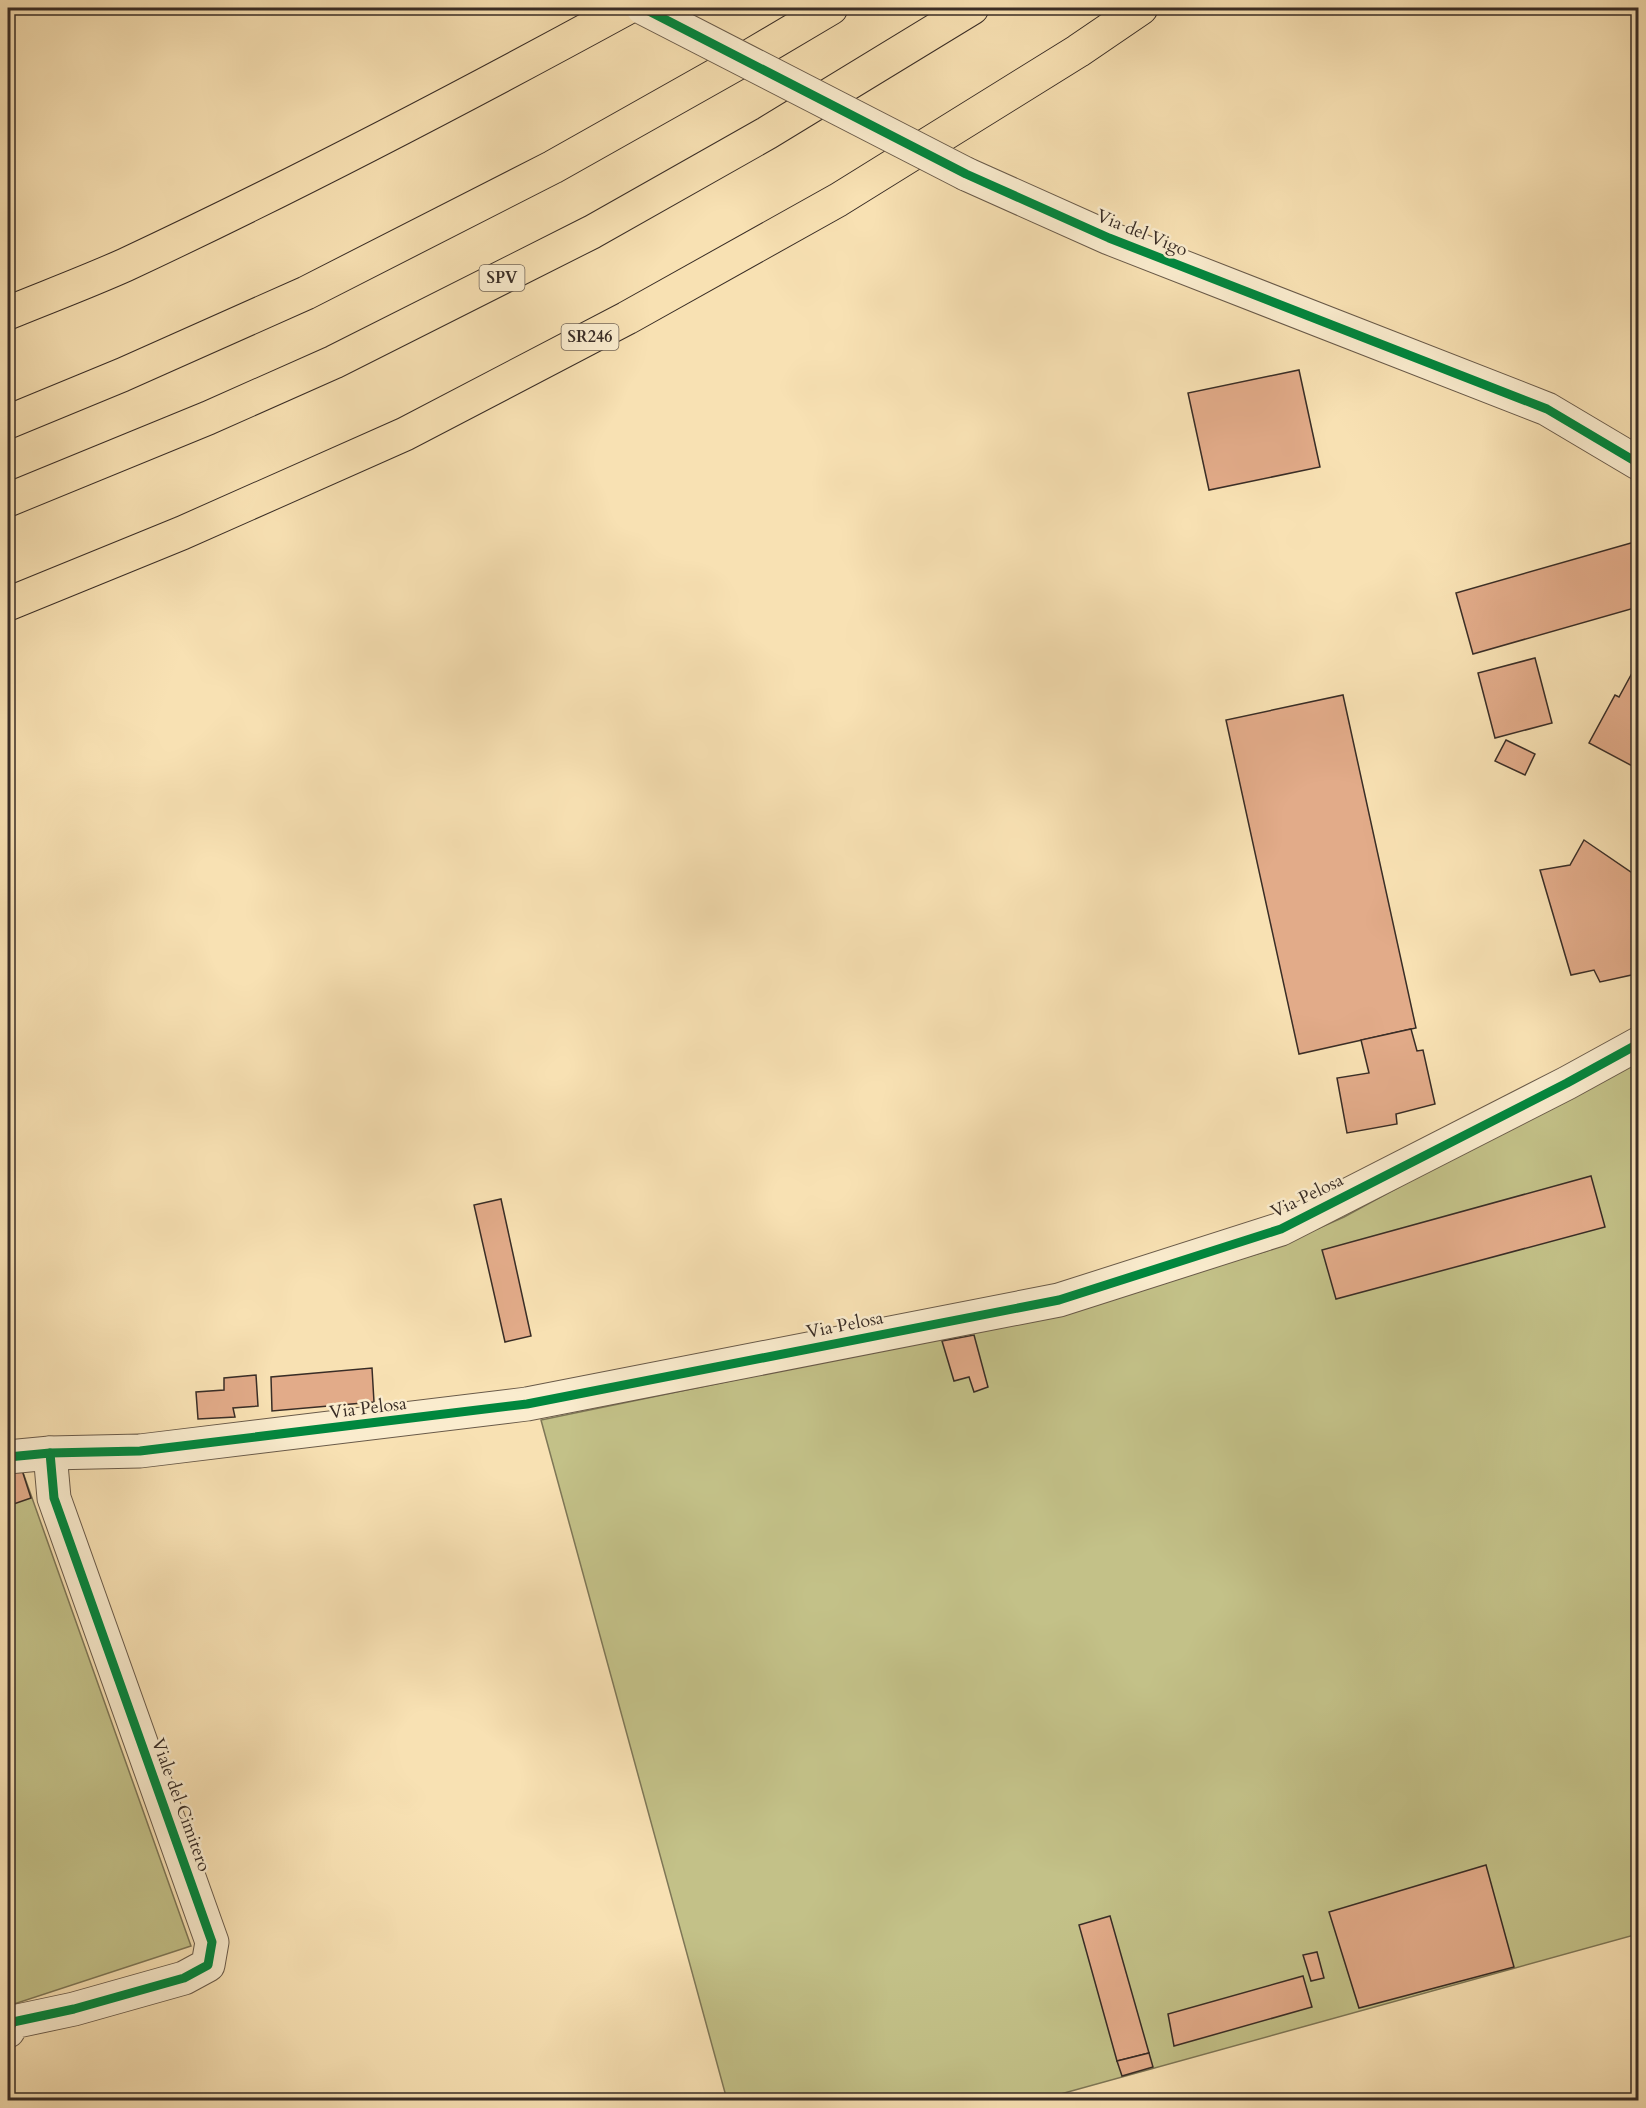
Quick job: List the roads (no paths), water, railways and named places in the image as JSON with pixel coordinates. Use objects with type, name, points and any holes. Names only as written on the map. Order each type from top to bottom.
[{"type":"highway","points":[[8,313],[124,265],[322,168],[502,76],[627,8]]},
{"type":"highway","points":[[8,422],[153,362],[336,279],[563,161],[831,8]]},
{"type":"highway","name":"SPV","points":[[8,500],[198,423],[323,367],[592,232],[777,127],[972,8]]},
{"type":"highway","name":"SR246","points":[[8,604],[182,533],[394,439],[627,318],[838,200],[1078,51],[1141,8]]},
{"type":"street","name":"Via del Vigo","points":[[643,8],[966,174],[1109,238],[1546,410],[1638,464]]},
{"type":"street","name":"Via Pelosa","points":[[8,1457],[50,1453],[140,1451],[527,1404],[1059,1300],[1281,1228],[1567,1083],[1638,1044]]},
{"type":"street","name":"Viale del Cimitero","points":[[8,2031],[13,2022],[74,2009],[184,1978],[208,1965],[212,1942],[54,1498],[50,1453]]}]
